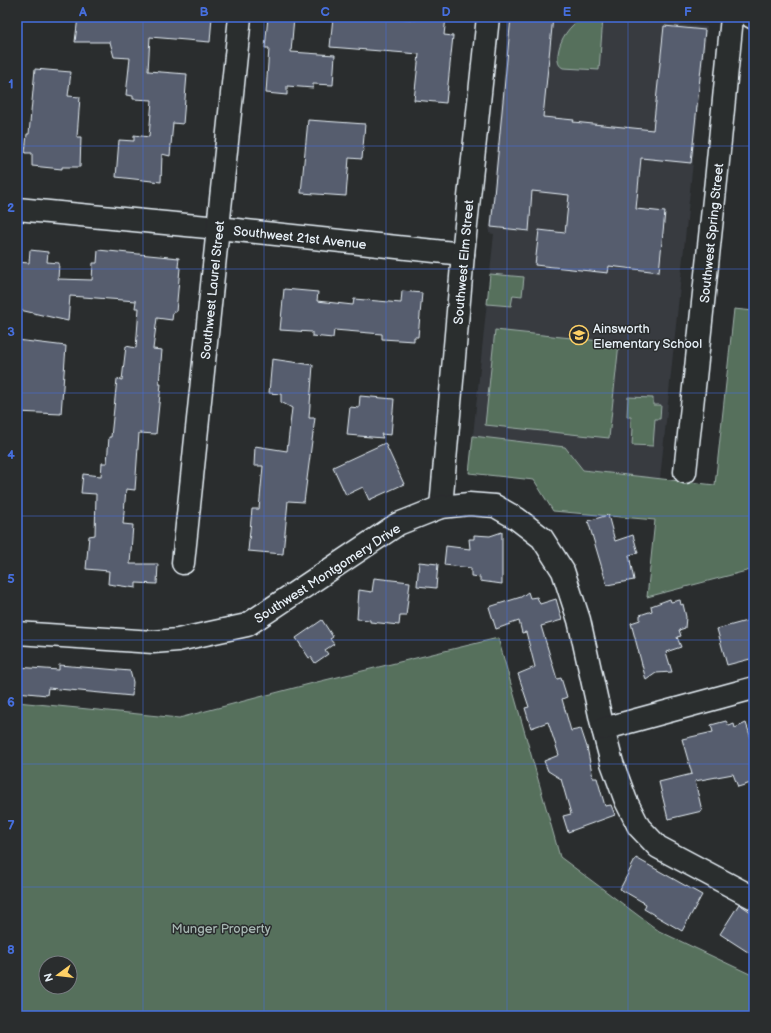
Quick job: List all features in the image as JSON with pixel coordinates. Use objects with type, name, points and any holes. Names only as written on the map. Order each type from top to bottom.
[{"type":"street","name":"Southwest Laurel Street","points":[[183,563],[240,17]]},
{"type":"street","name":"Southwest Elm Street","points":[[441,507],[463,254],[488,17]]},
{"type":"street","name":"Southwest Spring Street","points":[[685,472],[718,171],[732,17]]},
{"type":"street","name":"Southwest 21st Avenue","points":[[17,209],[218,228],[463,254]]},
{"type":"street","name":"Southwest Montgomery Drive","points":[[17,633],[153,642],[178,640],[247,625],[398,524],[441,507],[469,504],[496,506],[516,518],[542,538],[563,571],[579,620],[612,763],[626,801],[639,827],[658,847],[754,898]]},
{"type":"street","points":[[603,729],[754,688]]},
{"type":"shaded area","name":"Ainsworth Elementary School","points":[[509,17],[606,17],[707,27],[660,479],[583,470],[565,447],[473,436],[494,234],[489,233]]},
{"type":"green space","points":[[582,17],[603,18],[599,70],[563,68],[559,64],[558,54],[563,38],[569,29]]},
{"type":"green space","points":[[490,274],[524,277],[522,296],[513,295],[511,306],[487,304]]},
{"type":"green space","points":[[734,309],[754,311],[754,569],[647,597],[655,520],[553,511],[534,480],[469,473],[473,436],[565,447],[583,470],[715,485]]},
{"type":"green space","points":[[495,330],[619,343],[609,438],[485,425]]},
{"type":"green space","points":[[628,397],[653,398],[653,405],[661,405],[660,419],[655,419],[653,446],[632,445],[633,428],[631,427],[631,417],[627,417]]},
{"type":"green space","name":"Munger Property","points":[[498,638],[560,857],[659,931],[754,976],[754,1016],[582,1016],[567,1012],[542,1016],[17,1016],[17,702],[179,718],[317,682]]},
{"type":"building","points":[[78,17],[95,17],[95,19],[129,22],[130,17],[212,17],[210,42],[150,37],[148,71],[187,74],[183,124],[173,123],[170,156],[162,154],[161,182],[116,177],[119,140],[134,141],[134,135],[149,137],[152,100],[133,99],[133,96],[126,95],[130,58],[114,57],[110,42],[75,42]]},
{"type":"building","points":[[268,17],[294,17],[291,52],[335,55],[333,85],[313,84],[313,88],[287,86],[287,95],[266,93],[269,48],[265,48]]},
{"type":"building","points":[[333,17],[387,17],[416,20],[416,17],[446,17],[444,35],[453,36],[446,103],[414,100],[419,54],[330,47]]},
{"type":"building","points":[[511,17],[553,17],[543,117],[574,120],[573,122],[653,130],[664,26],[705,30],[691,163],[641,158],[636,209],[665,212],[659,272],[609,266],[608,273],[535,265],[539,230],[565,233],[569,195],[532,191],[529,231],[491,227]]},
{"type":"building","points":[[35,69],[71,72],[68,96],[80,97],[77,137],[81,137],[80,167],[62,167],[62,169],[32,166],[32,153],[25,153],[27,134],[29,134]]},
{"type":"building","points":[[308,120],[365,124],[362,159],[349,158],[346,196],[301,193]]},
{"type":"building","points":[[30,250],[48,252],[47,262],[59,263],[58,279],[92,280],[93,263],[97,263],[98,250],[179,258],[178,267],[180,268],[176,312],[173,312],[172,320],[157,318],[153,349],[162,350],[159,384],[161,384],[156,434],[139,433],[135,490],[126,489],[123,524],[133,525],[130,564],[158,564],[157,584],[136,583],[136,588],[108,584],[109,571],[86,569],[89,536],[95,535],[96,494],[81,493],[83,474],[101,476],[102,463],[107,463],[117,379],[122,380],[126,346],[136,348],[139,308],[135,308],[136,301],[70,296],[68,321],[20,310],[19,307],[17,307],[17,262],[29,263]]},
{"type":"building","points":[[284,289],[318,292],[317,301],[353,305],[354,299],[401,303],[402,291],[422,293],[418,337],[414,337],[414,341],[382,339],[382,334],[334,330],[333,338],[312,336],[312,332],[280,330]]},
{"type":"building","points":[[17,340],[66,346],[61,414],[17,412]]},
{"type":"building","points":[[272,359],[313,365],[309,418],[315,418],[304,502],[288,501],[283,554],[248,551],[252,509],[259,509],[263,466],[254,466],[255,446],[287,451],[292,408],[281,402],[281,394],[269,393]]},
{"type":"building","points":[[360,396],[394,399],[391,435],[381,434],[383,438],[347,435],[350,407],[359,408]]},
{"type":"building","points":[[385,443],[404,484],[369,500],[363,487],[346,495],[333,467]]},
{"type":"building","points":[[608,515],[615,541],[633,535],[638,553],[629,555],[634,580],[607,585],[588,521]]},
{"type":"building","points":[[502,532],[502,584],[480,581],[480,577],[471,576],[471,568],[444,565],[446,546],[470,549],[469,539],[474,539],[474,535],[490,536]]},
{"type":"building","points":[[419,562],[438,564],[436,588],[417,586]]},
{"type":"building","points":[[374,578],[410,582],[406,616],[400,616],[399,625],[357,619],[359,590],[372,592]]},
{"type":"building","points":[[528,592],[530,598],[537,597],[540,604],[556,599],[562,620],[541,626],[557,679],[561,678],[567,697],[562,699],[571,731],[581,729],[587,747],[593,778],[597,778],[605,806],[611,805],[615,815],[568,832],[563,816],[571,814],[561,779],[548,771],[544,761],[559,755],[548,722],[531,728],[525,708],[529,707],[518,674],[535,667],[526,632],[522,633],[519,621],[496,629],[489,607],[521,597]]},
{"type":"building","points":[[670,599],[671,602],[680,600],[681,605],[683,604],[686,617],[685,628],[679,630],[681,636],[677,637],[681,647],[666,652],[672,672],[656,673],[646,680],[631,623],[640,620],[640,615],[652,611],[651,606]]},
{"type":"building","points":[[754,619],[754,658],[727,665],[717,629]]},
{"type":"building","points":[[322,620],[333,637],[330,639],[334,644],[325,650],[328,654],[315,663],[311,657],[309,658],[296,638]]},
{"type":"building","points":[[59,665],[130,671],[133,682],[132,696],[48,688],[47,695],[17,692],[17,667],[59,670]]},
{"type":"building","points":[[726,721],[729,726],[734,724],[735,728],[746,723],[754,747],[754,782],[738,787],[733,774],[695,781],[702,811],[668,819],[659,782],[692,774],[682,739],[713,732],[711,725]]},
{"type":"building","points":[[636,858],[702,895],[682,931],[644,909],[646,904],[620,889]]},
{"type":"building","points":[[739,904],[754,914],[754,956],[720,934]]},
{"type":"place","name":"Ainsworth Elementary School","points":[[579,335]]}]
